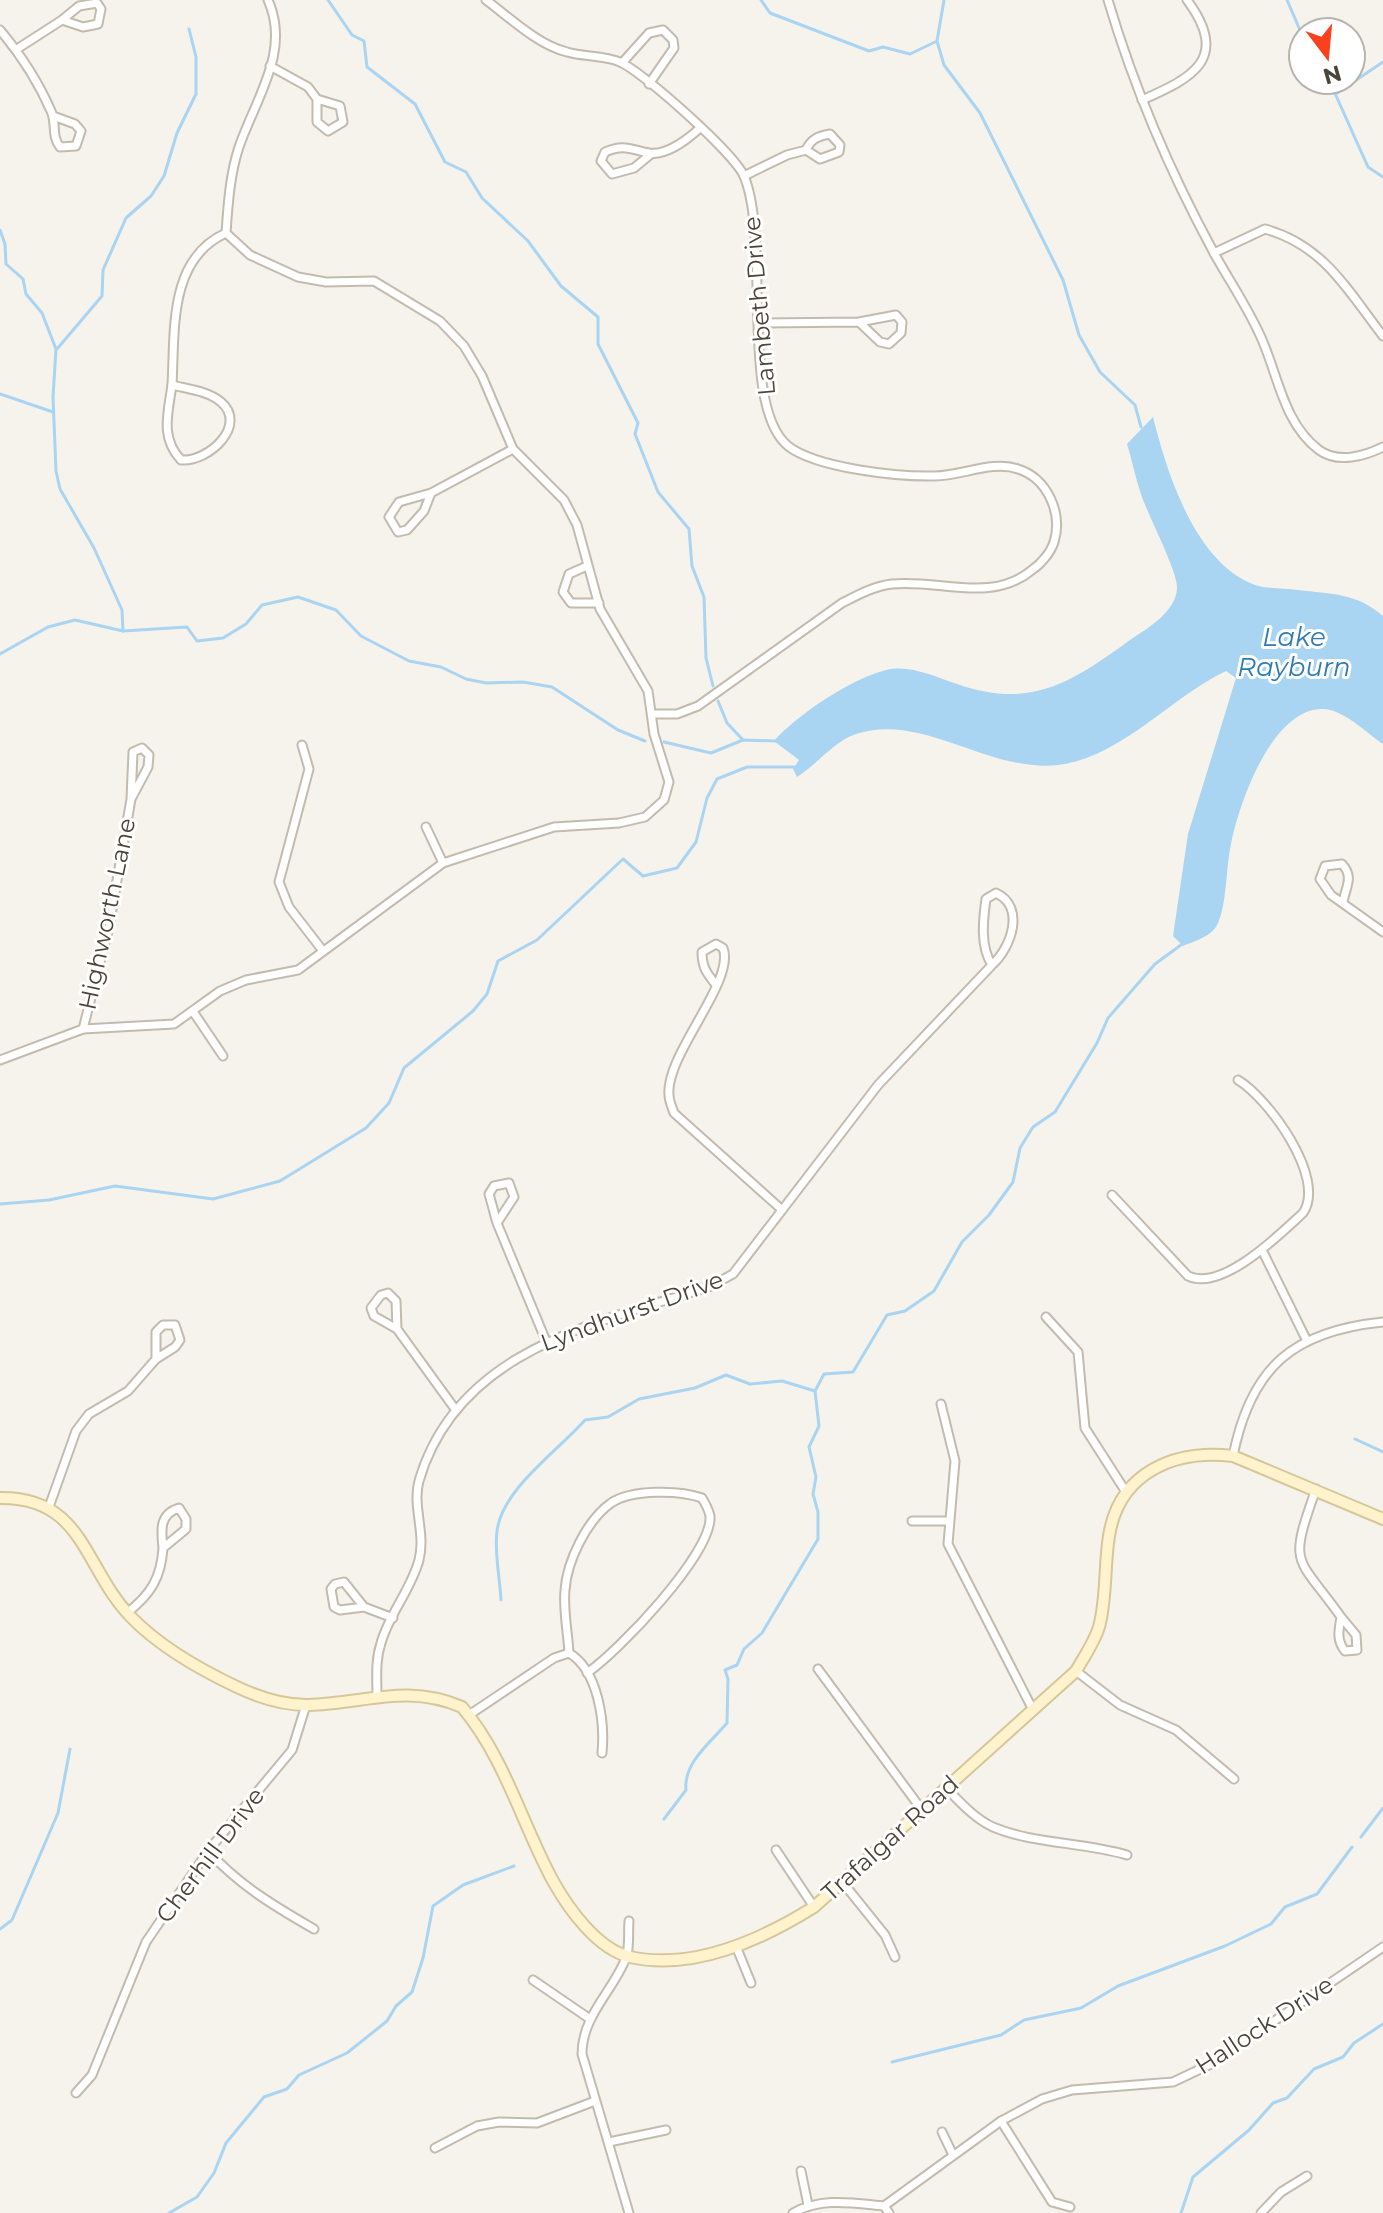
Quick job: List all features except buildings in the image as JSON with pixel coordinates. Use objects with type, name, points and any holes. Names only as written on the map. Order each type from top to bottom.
[{"type":"street","points":[[226,233],[229,192],[238,150],[278,46],[268,0]]},
{"type":"street","points":[[487,0],[542,40],[567,52],[622,63],[700,128],[744,176],[787,155],[806,150],[820,159],[839,152],[840,145],[830,134],[809,142],[806,150]]},
{"type":"street","points":[[1108,0],[1142,100],[1214,253],[1260,333],[1296,425],[1321,452],[1335,456],[1362,457],[1383,447]]},
{"type":"street","points":[[1142,100],[1193,75],[1202,60],[1205,42],[1201,23],[1187,0]]},
{"type":"street","points":[[17,49],[62,20],[89,3],[97,3],[101,9],[98,24],[90,27],[62,20]]},
{"type":"street","points":[[0,30],[17,49],[53,116],[55,140],[60,147],[76,146],[81,131],[75,124],[53,116]]},
{"type":"street","points":[[622,63],[649,33],[663,30],[673,40],[674,48],[649,84]]},
{"type":"street","points":[[270,66],[297,79],[317,99],[340,106],[343,122],[337,128],[328,131],[317,122],[317,99]]},
{"type":"street","points":[[651,154],[620,146],[605,152],[601,161],[612,174],[624,173],[651,154],[680,144],[700,128]]},
{"type":"street","name":"Lambeth Drive","points":[[653,714],[677,714],[698,706],[842,603],[865,591],[890,584],[917,583],[996,588],[1020,580],[1040,564],[1054,544],[1057,521],[1051,498],[1038,478],[1015,467],[935,476],[898,473],[808,459],[786,444],[771,421],[764,390],[755,229],[744,176]]},
{"type":"street","points":[[1214,253],[1265,229],[1292,236],[1317,254],[1339,278],[1383,336]]},
{"type":"street","points":[[172,385],[208,395],[224,404],[229,419],[225,435],[208,455],[195,461],[181,460],[170,449],[166,432],[179,291],[192,258],[208,241],[226,233]]},
{"type":"street","points":[[0,1060],[83,1029],[174,1024],[194,1013],[220,991],[246,980],[298,970],[443,863],[554,827],[619,823],[645,817],[664,800],[669,782],[654,734],[648,691],[599,603],[577,525],[564,500],[513,449],[482,376],[464,346],[440,321],[374,281],[326,282],[272,268],[250,255],[226,233]]},
{"type":"street","points":[[759,323],[859,322],[896,315],[902,322],[901,333],[889,344],[880,342],[859,322]]},
{"type":"street","points":[[431,493],[424,511],[407,530],[398,532],[391,526],[389,517],[399,502],[431,493],[513,449]]},
{"type":"street","points":[[587,566],[569,574],[563,592],[571,603],[599,603]]},
{"type":"street","points":[[302,745],[309,769],[279,882],[289,907],[323,951]]},
{"type":"street","name":"Highworth Lane","points":[[83,1029],[109,927],[131,799],[133,752],[142,748],[149,755],[148,767],[131,799]]},
{"type":"street","points":[[426,827],[443,863]]},
{"type":"street","points":[[1343,902],[1350,878],[1348,870],[1342,864],[1325,866],[1320,879],[1331,895],[1383,932]]},
{"type":"street","name":"Lyndhurst Drive","points":[[377,1697],[377,1658],[419,1559],[422,1534],[417,1486],[425,1464],[455,1409],[482,1382],[546,1341],[709,1287],[733,1274],[878,1085],[1005,953],[1011,941],[1011,908],[1005,897],[996,893],[986,899],[984,914],[985,955],[992,965]]},
{"type":"street","points":[[716,985],[704,972],[702,962],[702,952],[716,944],[725,953],[716,985],[674,1070],[668,1093],[674,1113],[781,1209]]},
{"type":"street","points":[[194,1013],[223,1056]]},
{"type":"street","points":[[1112,1195],[1133,1220],[1194,1279],[1215,1277],[1262,1250],[1303,1213],[1308,1206],[1309,1187],[1296,1152],[1255,1090],[1238,1080]]},
{"type":"street","points":[[497,1223],[514,1197],[509,1183],[494,1186],[489,1194],[497,1223],[546,1341]]},
{"type":"street","points":[[1262,1250],[1306,1339]]},
{"type":"street","points":[[397,1329],[396,1301],[388,1293],[381,1295],[371,1308],[374,1316],[397,1329],[455,1409]]},
{"type":"street","points":[[1046,1317],[1078,1352],[1085,1428],[1126,1492]]},
{"type":"street","points":[[1233,1456],[1238,1428],[1251,1398],[1271,1369],[1306,1339],[1344,1326],[1383,1322]]},
{"type":"street","points":[[49,1507],[76,1431],[89,1414],[128,1391],[156,1359],[175,1347],[180,1340],[175,1325],[163,1325],[156,1332],[156,1359]]},
{"type":"street","points":[[941,1404],[955,1461],[948,1544],[1032,1708]]},
{"type":"street","name":"Trafalgar Road","points":[[469,1715],[502,1770],[553,1882],[580,1920],[600,1941],[627,1956],[679,1960],[736,1946],[780,1928],[814,1907],[844,1884],[1032,1708],[1076,1671],[1098,1629],[1109,1533],[1126,1492],[1146,1473],[1182,1456],[1207,1453],[1233,1456],[1383,1519]]},
{"type":"street","points":[[1316,1489],[1298,1551],[1302,1568],[1356,1635],[1357,1650],[1353,1652],[1345,1651],[1340,1645],[1338,1633],[1341,1617]]},
{"type":"street","points":[[569,1653],[565,1590],[571,1564],[596,1518],[613,1502],[640,1495],[688,1493],[702,1498],[710,1515],[691,1561],[642,1623],[587,1673]]},
{"type":"street","points":[[0,1498],[30,1501],[49,1507],[69,1523],[127,1613],[143,1630],[236,1687],[281,1702],[306,1705],[414,1693],[446,1700],[469,1715],[554,1658],[569,1653]]},
{"type":"street","points":[[127,1613],[153,1588],[161,1572],[161,1527],[164,1517],[179,1508],[186,1519],[186,1529],[163,1548]]},
{"type":"street","points":[[912,1521],[948,1521]]},
{"type":"street","points":[[364,1607],[344,1582],[335,1584],[331,1589],[334,1607],[340,1610],[364,1607],[393,1618]]},
{"type":"street","points":[[569,1653],[582,1661],[598,1705],[603,1735],[602,1753]]},
{"type":"street","points":[[818,1669],[922,1810]]},
{"type":"street","points":[[1076,1671],[1120,1705],[1176,1730],[1234,1779]]},
{"type":"street","name":"Cherhill Drive","points":[[76,2093],[96,2066],[146,1942],[208,1851],[292,1750],[306,1705]]},
{"type":"street","points":[[946,1788],[990,1826],[1014,1834],[1100,1847],[1127,1855]]},
{"type":"street","points":[[776,1850],[814,1907]]},
{"type":"street","points":[[208,1851],[226,1871],[259,1897],[314,1929]]},
{"type":"street","points":[[844,1884],[885,1935],[895,1957]]},
{"type":"street","points":[[629,1921],[627,1956],[590,2019],[582,2041],[582,2054],[629,2213]]},
{"type":"street","points":[[736,1946],[751,1983]]},
{"type":"street","name":"Hallock Drive","points":[[886,2210],[953,2155],[1001,2121],[1042,2099],[1072,2090],[1173,2082],[1211,2064],[1383,1947]]},
{"type":"street","points":[[533,1980],[590,2019]]},
{"type":"street","points":[[435,2148],[477,2126],[499,2122],[537,2123],[595,2101]]},
{"type":"street","points":[[1001,2121],[1052,2202],[1070,2207]]},
{"type":"street","points":[[609,2142],[666,2130]]},
{"type":"street","points":[[942,2132],[953,2155]]},
{"type":"street","points":[[801,2171],[808,2205]]},
{"type":"street","points":[[1261,2213],[1281,2192],[1307,2176]]},
{"type":"street","points":[[793,2213],[808,2205],[839,2201],[886,2210]]},
{"type":"water","name":"Lake Rayburn","points":[[1153,417],[1166,464],[1187,514],[1200,537],[1234,574],[1255,585],[1353,599],[1383,616],[1383,744],[1345,716],[1328,709],[1302,714],[1287,726],[1272,742],[1260,762],[1241,806],[1216,928],[1183,946],[1173,936],[1188,834],[1236,678],[1226,671],[1103,751],[1058,765],[1032,765],[1007,760],[931,736],[881,729],[849,737],[797,777],[793,769],[799,760],[774,741],[826,699],[857,681],[886,670],[913,670],[983,691],[1029,693],[1050,688],[1089,668],[1160,618],[1172,605],[1176,580],[1143,500],[1127,444]]},
{"type":"waterway","points":[[328,0],[352,35],[364,41],[367,67],[415,104],[445,162],[466,172],[482,198],[528,241],[561,286],[598,317],[598,344],[638,423],[635,434],[658,492],[689,529],[692,566],[704,597],[706,658],[713,686]]},
{"type":"waterway","points":[[761,0],[770,13],[869,51],[883,47],[910,54],[935,42]]},
{"type":"waterway","points":[[944,0],[937,41],[944,65],[980,113],[1063,280],[1079,335],[1100,372],[1135,405],[1141,427]]},
{"type":"waterway","points":[[1287,0],[1294,16]]},
{"type":"waterway","points":[[57,349],[102,296],[103,270],[126,218],[151,196],[164,176],[177,133],[196,94],[196,57],[189,29]]},
{"type":"waterway","points":[[1367,73],[1383,62]]},
{"type":"waterway","points":[[1336,96],[1368,167],[1383,177]]},
{"type":"waterway","points":[[0,230],[5,244],[6,264],[23,279],[26,294],[42,313],[56,349],[53,397],[56,471],[60,489],[94,548],[122,610],[123,631]]},
{"type":"waterway","points":[[0,394],[53,412]]},
{"type":"waterway","points":[[0,654],[48,627],[75,620],[123,631],[187,627],[197,641],[223,638],[246,624],[262,605],[298,597],[336,610],[361,636],[409,661],[441,667],[466,679],[486,683],[523,682],[552,687],[618,730],[645,741]]},
{"type":"waterway","points":[[718,701],[727,723],[743,740]]},
{"type":"waterway","points":[[664,742],[711,753],[743,740],[776,741]]},
{"type":"waterway","points":[[0,1204],[49,1200],[115,1186],[213,1199],[280,1181],[366,1128],[389,1103],[404,1068],[473,1011],[487,994],[498,961],[537,940],[623,859],[643,876],[677,868],[696,842],[707,798],[717,779],[747,767],[794,767]]},
{"type":"waterway","points":[[664,1819],[686,1790],[686,1780],[693,1762],[727,1723],[728,1679],[725,1670],[737,1665],[744,1649],[762,1633],[818,1539],[818,1512],[813,1494],[816,1477],[809,1447],[819,1426],[815,1391],[824,1374],[853,1372],[887,1315],[905,1311],[934,1291],[962,1242],[989,1215],[1013,1182],[1020,1148],[1033,1127],[1055,1112],[1097,1043],[1108,1018],[1155,964],[1185,942]]},
{"type":"waterway","points":[[501,1600],[496,1548],[501,1515],[520,1485],[585,1420],[608,1417],[639,1399],[695,1388],[726,1375],[750,1384],[782,1381],[815,1391]]},
{"type":"waterway","points":[[1355,1439],[1383,1452]]},
{"type":"waterway","points":[[0,1929],[12,1920],[58,1813],[70,1749]]},
{"type":"waterway","points":[[1361,1837],[1383,1808]]},
{"type":"waterway","points":[[892,2062],[1001,2035],[1024,2020],[1081,2008],[1118,1986],[1225,1946],[1271,1924],[1285,1907],[1317,1894],[1352,1847]]},
{"type":"waterway","points":[[169,2213],[197,2197],[214,2173],[226,2143],[264,2097],[287,2089],[299,2075],[347,2053],[387,2021],[396,2006],[412,1992],[423,1958],[433,1906],[463,1885],[514,1866]]},
{"type":"waterway","points":[[1181,2213],[1193,2177],[1249,2130],[1273,2103],[1287,2098],[1314,2069],[1343,2057],[1354,2043],[1383,2024]]}]
